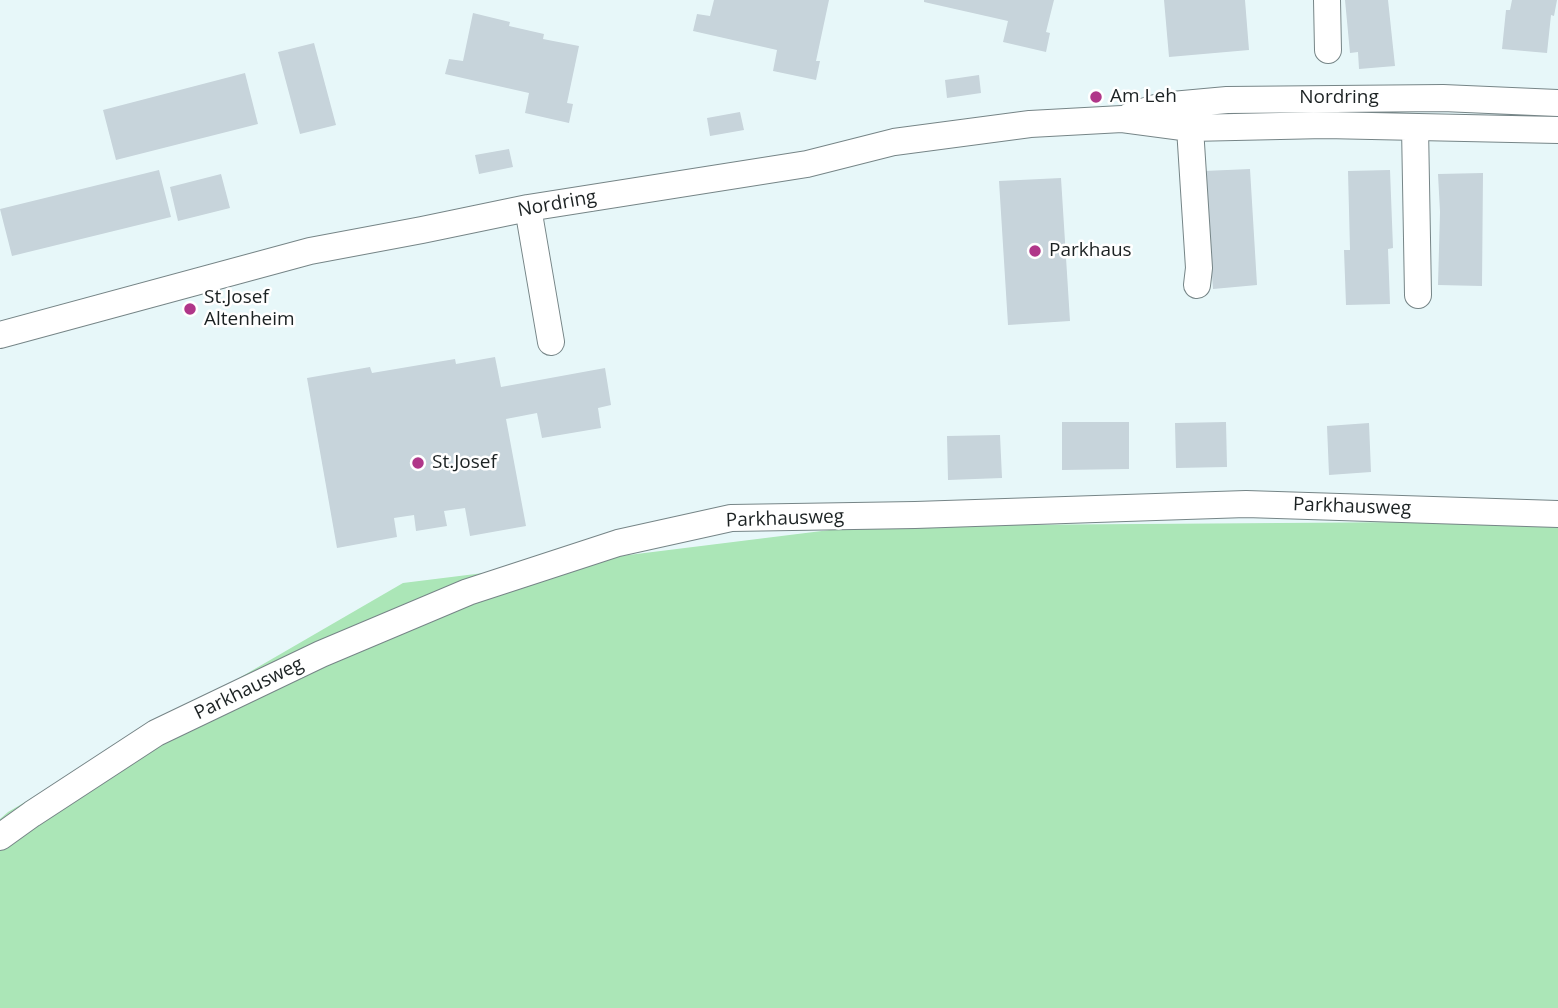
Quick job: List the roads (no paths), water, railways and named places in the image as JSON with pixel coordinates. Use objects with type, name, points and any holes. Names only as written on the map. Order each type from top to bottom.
[{"type":"street","points":[[1327,0],[1328,50]]},
{"type":"street","name":"Nordring","points":[[1122,119],[1155,108],[1227,100],[1443,98],[1558,103]]},
{"type":"street","name":"Nordring","points":[[0,335],[310,251],[528,208],[807,164],[894,142],[1030,124],[1122,119],[1190,128],[1325,125],[1558,130]]},
{"type":"street","points":[[1415,127],[1418,295]]},
{"type":"street","points":[[1190,128],[1199,268],[1197,285]]},
{"type":"street","points":[[528,208],[551,342]]},
{"type":"street","name":"Parkhausweg","points":[[0,837],[156,733],[321,654],[468,592],[618,543],[731,519],[1246,504],[1558,514]]},
{"type":"place","name":"Am Leh","points":[[1096,97]]},
{"type":"place","name":"Parkhaus","points":[[1035,251]]},
{"type":"place","name":"St.Josef Altenheim","points":[[190,309]]},
{"type":"place","name":"St.Josef","points":[[418,463]]}]
